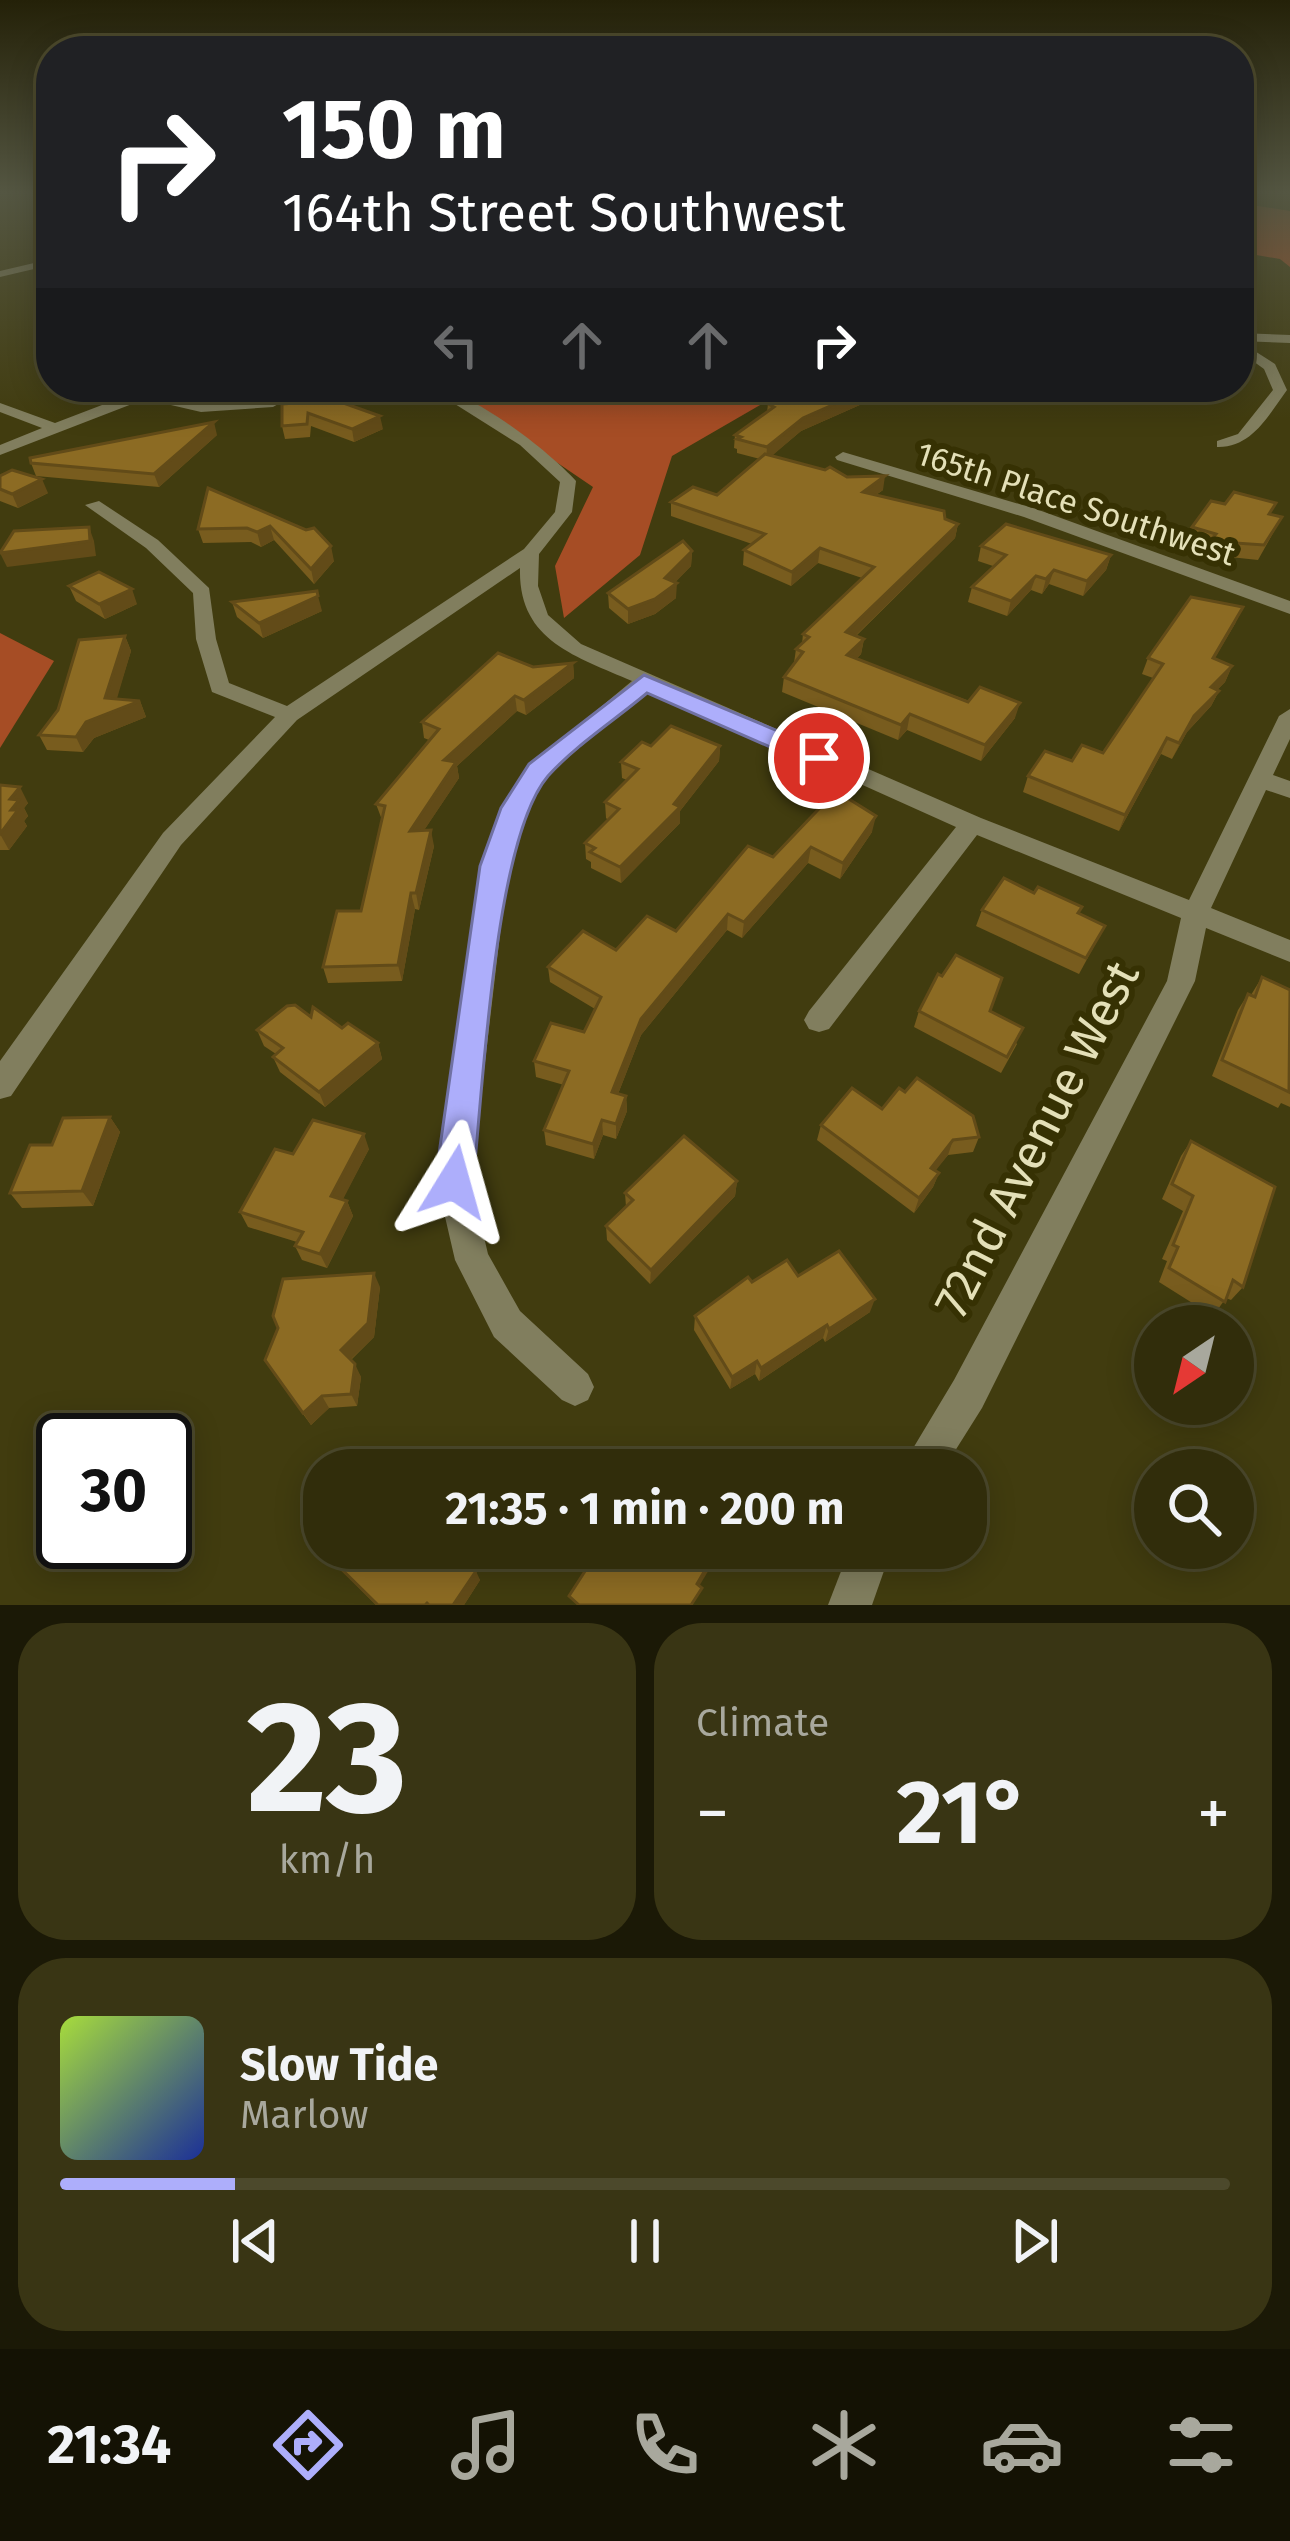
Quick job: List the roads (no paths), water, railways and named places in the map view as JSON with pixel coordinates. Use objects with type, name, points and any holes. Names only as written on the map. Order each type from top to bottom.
[{"type":"street","points":[[1254,340],[1290,339]]},
{"type":"street","points":[[1222,444],[1243,437],[1280,390],[1270,367],[1254,354]]},
{"type":"street","points":[[0,450],[122,402]]},
{"type":"street","points":[[174,402],[201,409],[273,404]]},
{"type":"street","points":[[0,1086],[172,839],[289,715],[530,553],[560,522],[569,502],[568,481],[524,442],[459,402]]},
{"type":"street","points":[[0,406],[54,428]]},
{"type":"street","name":"165th Place Southwest","points":[[843,458],[1030,513],[1290,608]]},
{"type":"street","points":[[93,506],[152,544],[202,592],[206,639],[220,687],[289,715]]},
{"type":"street","points":[[530,553],[527,600],[543,625],[574,648],[972,824],[1290,951]]},
{"type":"street","points":[[575,1387],[507,1324],[472,1259],[454,1182],[495,866],[514,808],[539,770],[644,682]]},
{"type":"street","name":"72nd Avenue West","points":[[933,1449],[968,1394],[1181,980],[1196,912],[1276,785],[1290,716]]},
{"type":"street","points":[[819,1020],[972,824]]},
{"type":"street","points":[[850,1605],[863,1569]]}]
